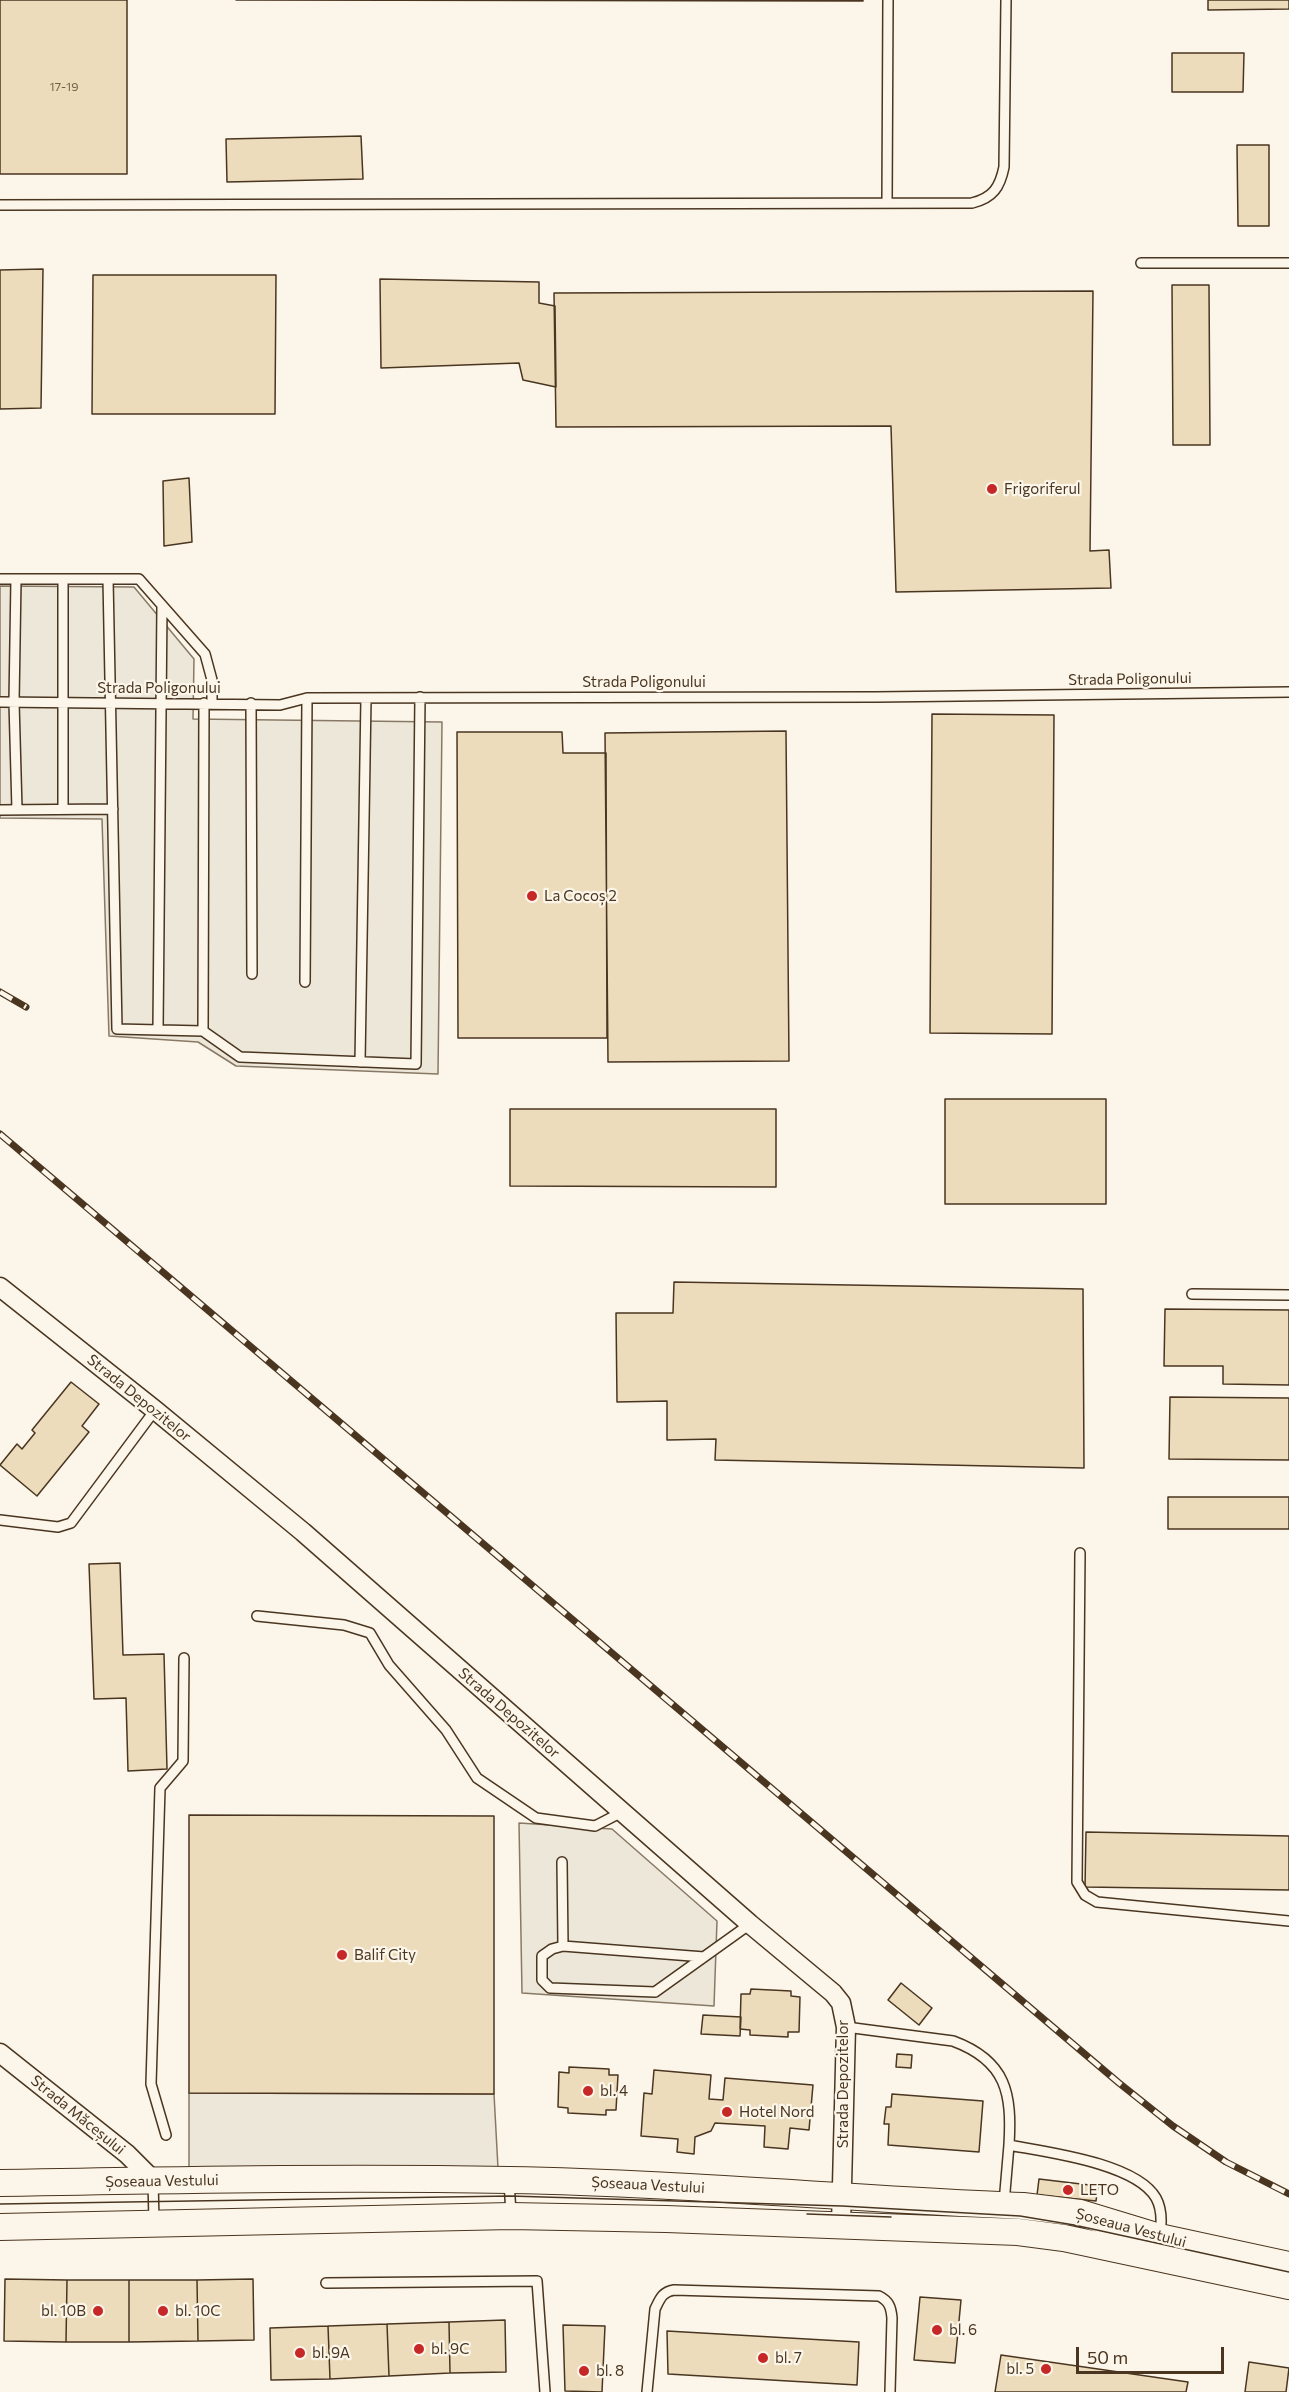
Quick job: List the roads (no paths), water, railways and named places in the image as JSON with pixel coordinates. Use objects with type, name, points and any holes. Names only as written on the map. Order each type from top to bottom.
[{"type":"main road","name":"Șoseaua Vestului","points":[[0,2183],[153,2180],[509,2180],[674,2186],[1004,2205],[1080,2213],[1156,2247],[1289,2286]]},
{"type":"main road","name":"Șoseaua Vestului","points":[[0,2227],[511,2216],[841,2225],[1018,2232],[1289,2265]]},
{"type":"street","name":"Strada Depozitelor","points":[[0,1287],[155,1410],[303,1532],[750,1924],[833,1993],[841,2003],[846,2027],[841,2225]]},
{"type":"street","name":"Strada Măceșului","points":[[0,2053],[127,2154],[153,2180]]},
{"type":"lane","points":[[887,203],[888,0]]},
{"type":"lane","points":[[0,205],[972,203],[984,200],[994,193],[1001,181],[1004,167],[1006,0]]},
{"type":"lane","points":[[1141,263],[1289,263]]},
{"type":"lane","points":[[0,579],[139,579],[204,654],[212,680],[208,703],[203,1031]]},
{"type":"lane","points":[[16,579],[14,702],[17,810]]},
{"type":"lane","points":[[63,579],[63,809]]},
{"type":"lane","points":[[108,579],[117,1029],[203,1031],[240,1058],[416,1064],[420,697]]},
{"type":"lane","points":[[158,1029],[162,605]]},
{"type":"lane","name":"Strada Poligonului","points":[[0,702],[280,705],[307,698],[876,697],[1289,692]]},
{"type":"lane","points":[[305,982],[307,698]]},
{"type":"lane","points":[[360,1062],[366,698]]},
{"type":"lane","points":[[251,703],[252,974]]},
{"type":"lane","points":[[0,810],[113,809]]},
{"type":"lane","points":[[1192,1294],[1289,1295]]},
{"type":"lane","points":[[0,1520],[58,1527],[70,1522],[155,1410]]},
{"type":"lane","points":[[1080,1553],[1077,1882],[1085,1895],[1097,1902],[1289,1921]]},
{"type":"lane","points":[[257,1616],[344,1625],[370,1633],[389,1665],[446,1731],[477,1778],[536,1818],[595,1826],[622,1812]]},
{"type":"lane","points":[[166,2135],[151,2084],[160,1788],[183,1761],[184,1658]]},
{"type":"lane","points":[[562,1862],[563,1946]]},
{"type":"lane","points":[[704,1957],[563,1946],[552,1949],[542,1956],[542,1980],[550,1988],[655,1992],[704,1957],[750,1924]]},
{"type":"lane","points":[[846,2027],[953,2041],[967,2046],[983,2057],[1003,2081],[1009,2098],[1009,2145],[1004,2205]]},
{"type":"lane","points":[[1009,2145],[1105,2165],[1149,2189],[1157,2201],[1162,2221],[1156,2247]]},
{"type":"lane","points":[[153,2180],[155,2224]]},
{"type":"lane","points":[[509,2180],[511,2216]]},
{"type":"lane","points":[[326,2283],[537,2281],[545,2392]]},
{"type":"lane","points":[[647,2392],[655,2309],[660,2297],[667,2291],[674,2290],[879,2296],[886,2300],[891,2308],[890,2392]]},
{"type":"tram line","points":[[0,2204],[510,2196],[842,2206],[1020,2216],[1074,2225],[1289,2272]]},
{"type":"tram line","points":[[807,2214],[891,2217]]},
{"type":"railway","points":[[0,992],[26,1007]]},
{"type":"railway","points":[[0,1134],[1119,2083],[1173,2126],[1226,2162],[1289,2194]]},
{"type":"place","name":"Frigoriferul","points":[[992,489]]},
{"type":"place","name":"La Cocoș 2","points":[[532,896]]},
{"type":"place","name":"Balif City","points":[[342,1955]]},
{"type":"place","name":"bl. 4","points":[[588,2091]]},
{"type":"place","name":"Hotel Nord","points":[[727,2112]]},
{"type":"place","name":"LETO","points":[[1068,2190]]},
{"type":"place","name":"bl. 10B","points":[[98,2311]]},
{"type":"place","name":"bl. 10C","points":[[163,2311]]},
{"type":"place","name":"bl. 6","points":[[937,2330]]},
{"type":"place","name":"bl. 9C","points":[[419,2349]]},
{"type":"place","name":"bl. 9A","points":[[300,2353]]},
{"type":"place","name":"bl. 7","points":[[763,2358]]},
{"type":"place","name":"bl. 5","points":[[1046,2369]]},
{"type":"place","name":"bl. 8","points":[[584,2371]]}]
